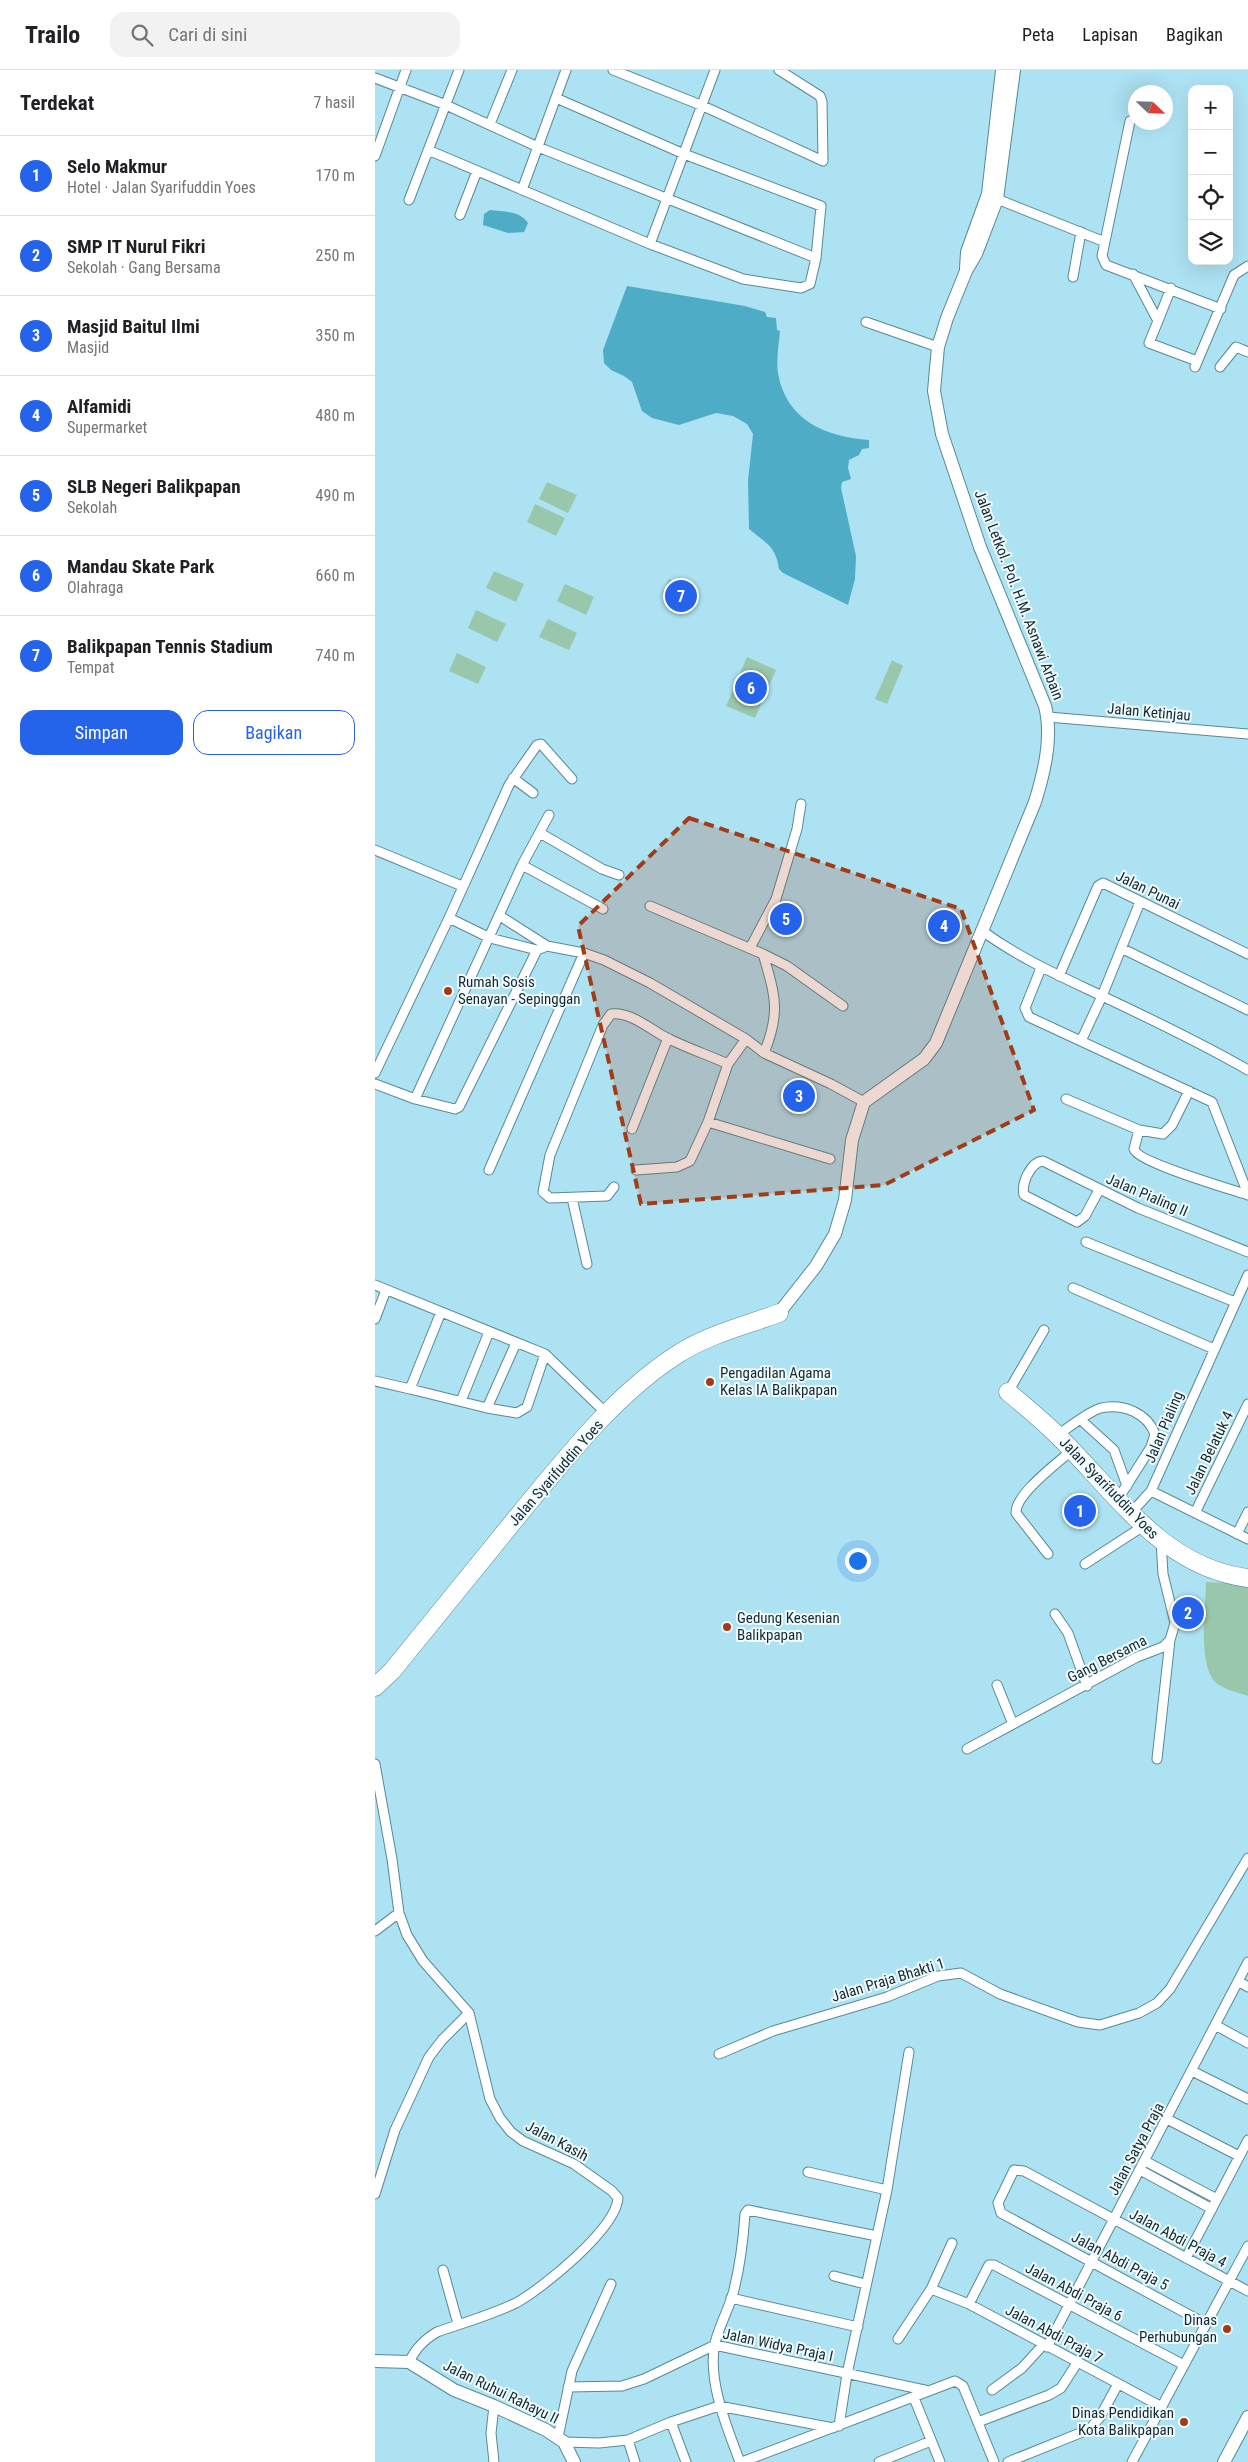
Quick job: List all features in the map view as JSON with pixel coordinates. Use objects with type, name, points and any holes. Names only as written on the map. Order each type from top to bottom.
[{"type":"highway","name":"Jalan Syarifuddin Yoes","points":[[375,1687],[392,1671],[557,1468],[635,1386],[677,1354],[729,1330],[779,1312]]},
{"type":"highway","name":"Jalan Syarifuddin Yoes","points":[[1008,1392],[1034,1412],[1072,1450],[1122,1492],[1131,1513],[1161,1541],[1205,1567],[1230,1576],[1248,1578]]},
{"type":"street","points":[[375,156],[406,70]]},
{"type":"street","points":[[409,200],[459,70]]},
{"type":"street","points":[[490,124],[512,70]]},
{"type":"street","points":[[521,190],[539,147],[566,70]]},
{"type":"street","points":[[613,70],[703,106],[823,161],[822,102],[819,96],[779,70]]},
{"type":"street","points":[[650,244],[715,70]]},
{"type":"street","name":"Jalan Letkol. Pol. H.M. Asnawi Arbain","points":[[966,271],[967,252],[988,194],[1002,70]]},
{"type":"street","name":"Jalan Letkol. Pol. H.M. Asnawi Arbain","points":[[864,1102],[931,1052],[1039,790],[1046,751],[1048,717],[1034,677],[984,556],[942,434],[934,391],[938,347],[966,271],[976,254],[997,199],[1014,70]]},
{"type":"street","points":[[375,78],[446,105],[539,147],[816,258]]},
{"type":"street","points":[[428,150],[650,244],[743,279],[801,288],[812,282],[821,206],[685,154],[556,98]]},
{"type":"street","points":[[1128,130],[1102,256],[1106,264],[1221,308]]},
{"type":"street","points":[[460,215],[477,171]]},
{"type":"street","points":[[997,199],[1105,242]]},
{"type":"street","points":[[1073,277],[1081,232]]},
{"type":"street","points":[[1171,288],[1149,343],[1196,364],[1221,308],[1233,275],[1248,266]]},
{"type":"street","points":[[1133,274],[1158,322]]},
{"type":"street","points":[[866,322],[938,347]]},
{"type":"street","points":[[1220,367],[1235,347],[1248,352]]},
{"type":"street","name":"Jalan Ketinjau","points":[[1048,717],[1248,734]]},
{"type":"street","points":[[375,1073],[513,778],[537,745],[541,744],[573,779]]},
{"type":"street","points":[[513,778],[533,793]]},
{"type":"street","points":[[750,948],[776,899],[797,829],[801,804]]},
{"type":"street","points":[[415,1099],[522,865],[549,815]]},
{"type":"street","points":[[540,834],[602,869],[619,874]]},
{"type":"street","points":[[375,850],[462,886]]},
{"type":"street","points":[[522,865],[603,910]]},
{"type":"street","name":"Jalan Punai","points":[[1059,976],[1100,883],[1248,954]]},
{"type":"street","points":[[1081,1041],[1102,996],[1139,902]]},
{"type":"street","points":[[650,906],[750,948],[787,966],[843,1006]]},
{"type":"street","points":[[500,916],[547,946],[584,953],[604,960],[650,983],[746,1039],[765,1053],[864,1102],[852,1140],[845,1200],[835,1234],[816,1266],[779,1312]]},
{"type":"street","points":[[449,918],[490,938],[537,950],[547,946]]},
{"type":"street","points":[[981,930],[1008,950],[1041,968],[1102,996],[1248,1070]]},
{"type":"street","points":[[1121,948],[1248,1010]]},
{"type":"street","points":[[375,1084],[415,1099],[455,1109],[461,1106],[537,950]]},
{"type":"street","points":[[489,1170],[584,953]]},
{"type":"street","points":[[763,954],[772,984],[776,1008],[774,1029],[765,1053]]},
{"type":"street","points":[[1041,968],[1025,1008],[1029,1017],[1212,1102],[1248,1194]]},
{"type":"street","points":[[614,1187],[607,1196],[550,1198],[545,1196],[543,1192],[550,1155],[603,1025],[611,1014],[618,1013],[668,1038],[729,1064]]},
{"type":"street","points":[[632,1129],[668,1038]]},
{"type":"street","points":[[636,1170],[677,1168],[690,1162],[709,1122],[729,1064],[746,1039]]},
{"type":"street","points":[[1066,1099],[1139,1130],[1163,1134],[1167,1131],[1189,1092]]},
{"type":"street","points":[[709,1122],[830,1158]]},
{"type":"street","points":[[1139,1130],[1134,1149],[1138,1156],[1171,1170],[1248,1194]]},
{"type":"street","name":"Jalan Pialing II","points":[[1099,1190],[1085,1216],[1077,1222],[1073,1222],[1024,1195],[1023,1186],[1037,1161],[1043,1161],[1138,1208],[1248,1252]]},
{"type":"street","points":[[572,1198],[587,1264]]},
{"type":"street","points":[[1086,1242],[1235,1302]]},
{"type":"street","name":"Jalan Pialing","points":[[1131,1513],[1151,1491],[1213,1349],[1248,1275]]},
{"type":"street","points":[[375,1285],[545,1354],[607,1414]]},
{"type":"street","points":[[1073,1288],[1213,1349]]},
{"type":"street","points":[[375,1319],[386,1290]]},
{"type":"street","points":[[410,1389],[441,1312]]},
{"type":"street","points":[[1008,1392],[1044,1330]]},
{"type":"street","points":[[461,1401],[489,1332]]},
{"type":"street","points":[[487,1408],[516,1343]]},
{"type":"street","points":[[375,1381],[487,1408],[517,1413],[523,1412],[527,1407],[545,1354]]},
{"type":"street","name":"Jalan Belatuk 4","points":[[1195,1513],[1248,1404]]},
{"type":"street","points":[[1057,1435],[1099,1408],[1129,1409],[1147,1419],[1155,1434],[1151,1447],[1122,1492]]},
{"type":"street","points":[[1081,1420],[1114,1450],[1122,1492]]},
{"type":"street","points":[[1048,1554],[1016,1512],[1016,1508],[1028,1490],[1072,1450]]},
{"type":"street","points":[[1151,1491],[1248,1539]]},
{"type":"street","points":[[1237,1534],[1248,1512]]},
{"type":"street","points":[[1085,1564],[1145,1525]]},
{"type":"street","name":"Gang Bersama","points":[[967,1749],[1087,1686],[1137,1657],[1163,1647],[1170,1640],[1175,1624],[1163,1574],[1161,1541]]},
{"type":"street","points":[[1055,1614],[1067,1633],[1087,1686]]},
{"type":"street","points":[[1157,1758],[1170,1640]]},
{"type":"street","points":[[997,1685],[1013,1724]]},
{"type":"street","name":"Jalan Kasih","points":[[375,1764],[393,1859],[399,1913],[407,1935],[423,1961],[469,2013],[476,2034],[490,2099],[511,2132],[523,2141],[574,2164],[612,2191],[618,2198],[615,2213],[595,2237],[545,2284],[514,2304],[437,2332],[426,2338],[415,2350],[409,2362]]},
{"type":"street","name":"Jalan Praja Bhakti 1","points":[[719,2054],[782,2028],[887,1997],[938,1976],[961,1973],[1000,1994],[1078,2022],[1099,2025],[1122,2020],[1157,2002],[1170,1989],[1248,1858]]},
{"type":"street","points":[[375,1930],[399,1913]]},
{"type":"street","name":"Jalan Satya Praja","points":[[992,2390],[1021,2368],[1045,2346],[1114,2220],[1248,1962]]},
{"type":"street","points":[[1238,1981],[1248,1987]]},
{"type":"street","points":[[375,2194],[395,2130],[429,2057],[442,2040],[469,2013]]},
{"type":"street","points":[[1215,2025],[1248,2043]]},
{"type":"street","points":[[836,2427],[858,2327],[865,2284],[887,2190],[909,2052]]},
{"type":"street","points":[[1192,2071],[1248,2098]]},
{"type":"street","points":[[1167,2119],[1239,2156]]},
{"type":"street","points":[[1186,2258],[1248,2140]]},
{"type":"street","points":[[1145,2161],[1217,2199]]},
{"type":"street","name":"Jalan Abdi Praja 4","points":[[1020,2224],[1001,2213],[998,2206],[1009,2178],[1015,2170],[1019,2170],[1042,2181],[1248,2291]]},
{"type":"street","points":[[1140,2170],[1212,2209]]},
{"type":"street","points":[[808,2172],[887,2190]]},
{"type":"street","points":[[877,2236],[748,2210],[745,2214],[742,2256],[731,2298],[715,2345],[715,2381],[719,2406],[741,2462],[955,2381],[960,2383],[994,2462]]},
{"type":"street","name":"Jalan Abdi Praja 5","points":[[1020,2224],[1092,2261],[1206,2324]]},
{"type":"street","points":[[898,2339],[931,2289],[952,2243]]},
{"type":"street","points":[[1132,2462],[1138,2454],[1248,2246]]},
{"type":"street","name":"Jalan Abdi Praja 6","points":[[969,2304],[991,2264],[1184,2365]]},
{"type":"street","points":[[443,2270],[458,2324]]},
{"type":"street","points":[[833,2276],[865,2284]]},
{"type":"street","points":[[611,2284],[572,2371],[561,2440],[599,2443],[628,2440],[671,2422],[719,2406],[836,2427]]},
{"type":"street","name":"Jalan Abdi Praja 7","points":[[931,2289],[969,2304],[1162,2407]]},
{"type":"street","points":[[731,2298],[858,2327]]},
{"type":"street","name":"Jalan Widya Praja I","points":[[568,2387],[622,2386],[651,2375],[715,2345],[929,2391]]},
{"type":"street","points":[[375,2361],[409,2362]]},
{"type":"street","name":"Jalan Ruhui Rahayu II","points":[[409,2362],[454,2390],[494,2406],[561,2440],[574,2462]]},
{"type":"street","points":[[978,2422],[1049,2395],[1061,2388],[1077,2363]]},
{"type":"street","points":[[1008,2462],[1090,2429],[1100,2417],[1118,2384]]},
{"type":"street","points":[[914,2398],[940,2462]]},
{"type":"street","points":[[494,2406],[491,2433],[494,2462]]},
{"type":"street","points":[[1224,2462],[1248,2417]]},
{"type":"street","points":[[671,2422],[686,2462]]},
{"type":"street","points":[[628,2440],[635,2462]]},
{"type":"street","points":[[879,2462],[931,2441]]},
{"type":"highlighted area","points":[[689,818],[961,909],[1034,1110],[884,1185],[641,1204],[578,926]]},
{"type":"green space","points":[[547,482],[577,495],[568,513],[539,499]]},
{"type":"green space","points":[[535,504],[565,518],[556,536],[527,522]]},
{"type":"green space","points":[[494,571],[524,584],[516,602],[486,588]]},
{"type":"green space","points":[[669,579],[697,592],[690,606],[662,593]]},
{"type":"green space","points":[[565,584],[594,597],[586,615],[557,601]]},
{"type":"green space","points":[[476,610],[506,624],[497,642],[468,628]]},
{"type":"green space","points":[[548,619],[577,633],[569,650],[539,637]]},
{"type":"green space","points":[[457,653],[486,667],[478,684],[449,671]]},
{"type":"green space","points":[[747,657],[776,670],[755,718],[726,706]]},
{"type":"green space","points":[[892,660],[903,666],[887,704],[875,699]]},
{"type":"green space","points":[[1206,1582],[1248,1584],[1248,1696],[1219,1685],[1212,1678],[1207,1666],[1204,1637]]},
{"type":"water","points":[[490,210],[511,212],[521,216],[528,223],[524,232],[508,233],[483,225],[484,214]]},
{"type":"water","points":[[627,286],[745,306],[765,312],[767,317],[776,318],[777,330],[780,331],[777,357],[782,390],[799,415],[824,430],[838,435],[869,440],[869,448],[862,449],[859,455],[849,460],[848,468],[851,479],[842,482],[841,488],[856,556],[855,579],[848,605],[783,573],[779,569],[773,550],[749,529],[748,481],[753,434],[747,424],[733,416],[716,413],[679,425],[652,418],[642,411],[632,382],[611,370],[604,363],[603,350]]},
{"type":"place","name":"Balikpapan Tennis Stadium","points":[[681,596]]},
{"type":"place","name":"Mandau Skate Park","points":[[751,688]]},
{"type":"place","name":"SLB Negeri Balikpapan","points":[[786,919]]},
{"type":"place","name":"Alfamidi","points":[[944,926]]},
{"type":"place","name":"Rumah Sosis Senayan - Sepinggan","points":[[448,991]]},
{"type":"place","name":"Masjid Baitul Ilmi","points":[[799,1096]]},
{"type":"place","name":"Pengadilan Agama Kelas IA Balikpapan","points":[[710,1382]]},
{"type":"place","name":"Selo Makmur","points":[[1080,1511]]},
{"type":"place","name":"SMP IT Nurul Fikri","points":[[1188,1613]]},
{"type":"place","name":"Gedung Kesenian Balikpapan","points":[[727,1627]]},
{"type":"place","name":"Dinas Perhubungan","points":[[1227,2329]]},
{"type":"place","name":"Dinas Pendidikan Kota Balikpapan","points":[[1184,2422]]}]
